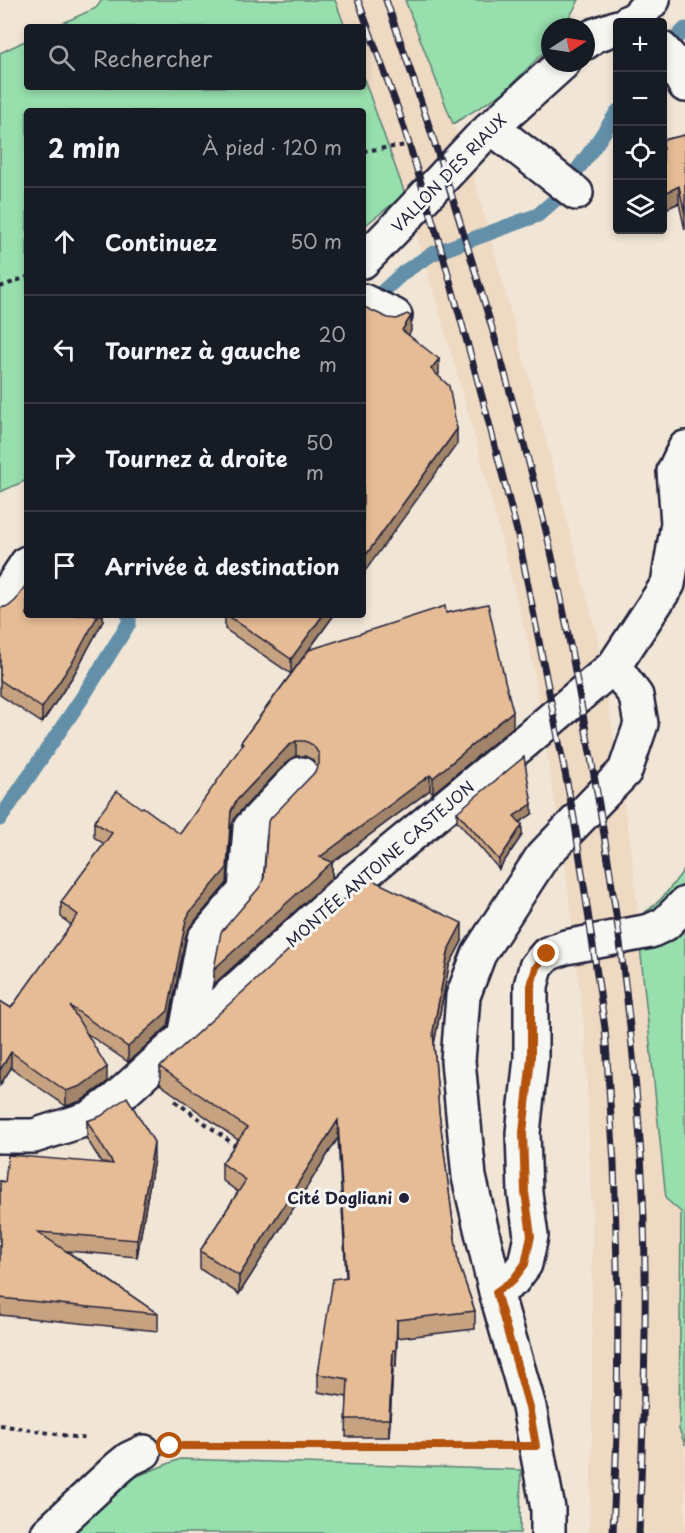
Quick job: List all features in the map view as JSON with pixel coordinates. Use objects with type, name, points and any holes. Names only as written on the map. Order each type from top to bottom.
[{"type":"street","points":[[595,35],[613,27]]},
{"type":"street","name":"VALLON DES RIAUX","points":[[366,258],[491,127],[553,72]]},
{"type":"street","points":[[491,127],[576,193]]},
{"type":"street","points":[[366,302],[395,316]]},
{"type":"street","name":"MONTÉE ANTOINE CASTEJON","points":[[0,1136],[34,1136],[90,1118],[116,1100],[359,878],[614,666],[668,584],[681,518],[674,471],[685,448]]},
{"type":"street","points":[[0,562],[24,562]]},
{"type":"street","points":[[0,604],[24,567]]},
{"type":"street","points":[[548,1533],[548,1509],[529,1407],[496,1292],[469,1177],[458,1061],[464,996],[479,954],[542,857],[625,771],[641,724],[636,696],[614,666]]},
{"type":"street","points":[[185,1037],[204,939],[245,891],[250,828],[301,774]]},
{"type":"street","points":[[496,1292],[513,1280],[525,1264],[531,1236],[525,1192],[523,1133],[531,1058],[531,986],[536,967],[547,954],[566,947],[650,931],[665,924],[685,904]]},
{"type":"street","points":[[48,1533],[118,1468],[129,1459],[144,1452]]},
{"type":"path","points":[[0,287],[24,278]]},
{"type":"path","points":[[174,1101],[241,1150]]},
{"type":"path","points":[[298,1191],[307,1198]]},
{"type":"path","points":[[0,1425],[126,1446],[144,1452],[170,1446],[536,1446]]},
{"type":"shaded area","points":[[335,0],[405,0],[417,28],[474,179],[597,636],[632,854],[666,1198],[681,1212],[679,1429],[685,1445],[685,1533],[589,1533],[592,1444],[592,1210],[585,1036],[565,864],[530,650],[475,437],[405,194],[366,84],[366,24],[344,24]]},
{"type":"green space","points":[[102,0],[335,0],[344,24],[61,24],[96,8]]},
{"type":"green space","points":[[405,0],[579,0],[569,18],[541,18],[541,55],[503,93],[453,124]]},
{"type":"green space","points":[[24,41],[24,90],[366,90],[366,84],[405,194],[366,225],[366,108],[24,108],[24,481],[0,492],[0,53]]},
{"type":"green space","points":[[685,868],[685,1445],[679,1429],[681,1212],[666,1199],[637,917],[658,901]]},
{"type":"green space","points":[[180,1459],[521,1470],[520,1533],[73,1533],[130,1479]]},
{"type":"building","points":[[685,135],[685,214],[679,186],[667,192],[667,139]]},
{"type":"building","points":[[366,308],[388,318],[397,319],[407,314],[411,316],[402,330],[439,359],[431,369],[449,386],[457,429],[366,555]]},
{"type":"building","points":[[24,588],[24,618],[96,618],[73,661],[42,708],[0,680],[0,608],[9,606]]},
{"type":"building","points":[[488,604],[513,711],[433,778],[430,775],[320,857],[332,862],[214,969],[221,932],[259,888],[264,878],[268,821],[315,772],[319,764],[319,754],[313,745],[305,741],[296,741],[288,746],[236,801],[231,811],[227,868],[190,912],[186,920],[168,1011],[128,1047],[70,1006],[107,1067],[81,1086],[66,1091],[11,1052],[0,1070],[0,1001],[11,1008],[78,915],[61,902],[112,833],[94,822],[117,791],[180,834],[243,744],[241,742],[309,650],[445,606],[446,613]]},
{"type":"building","points":[[231,618],[321,618],[291,659]]},
{"type":"building","points":[[524,757],[532,804],[514,816],[522,825],[499,860],[457,812]]},
{"type":"building","points":[[368,878],[462,923],[449,948],[433,1031],[439,1112],[458,1262],[475,1311],[397,1320],[389,1419],[346,1419],[348,1379],[318,1374],[333,1279],[347,1277],[338,1120],[239,1276],[200,1251],[246,1180],[222,1163],[247,1128],[160,1067]]},
{"type":"building","points":[[127,1097],[154,1142],[137,1240],[38,1232],[158,1314],[0,1298],[0,1181],[5,1182],[8,1155],[113,1164],[87,1121],[101,1116]]},
{"type":"waterway","points":[[667,47],[685,29]]},
{"type":"waterway","points":[[368,305],[404,272],[432,254],[538,215],[556,199],[613,118]]},
{"type":"waterway","points":[[0,819],[82,698],[129,623],[129,618]]},
{"type":"railway","points":[[358,0],[399,112],[439,241],[483,400],[518,535],[574,818],[605,1028],[614,1163],[618,1299],[617,1435],[613,1533]]},
{"type":"railway","points":[[386,0],[431,130],[511,394],[551,551],[603,828],[626,991],[641,1156],[645,1250],[645,1344],[639,1533]]},
{"type":"place","name":"Cité Dogliani","points":[[404,1198]]},
{"type":"route","points":[[170,1446],[536,1446],[529,1407],[496,1292],[513,1280],[525,1264],[531,1236],[525,1192],[523,1133],[531,1058],[531,986],[536,967],[547,954]]}]
